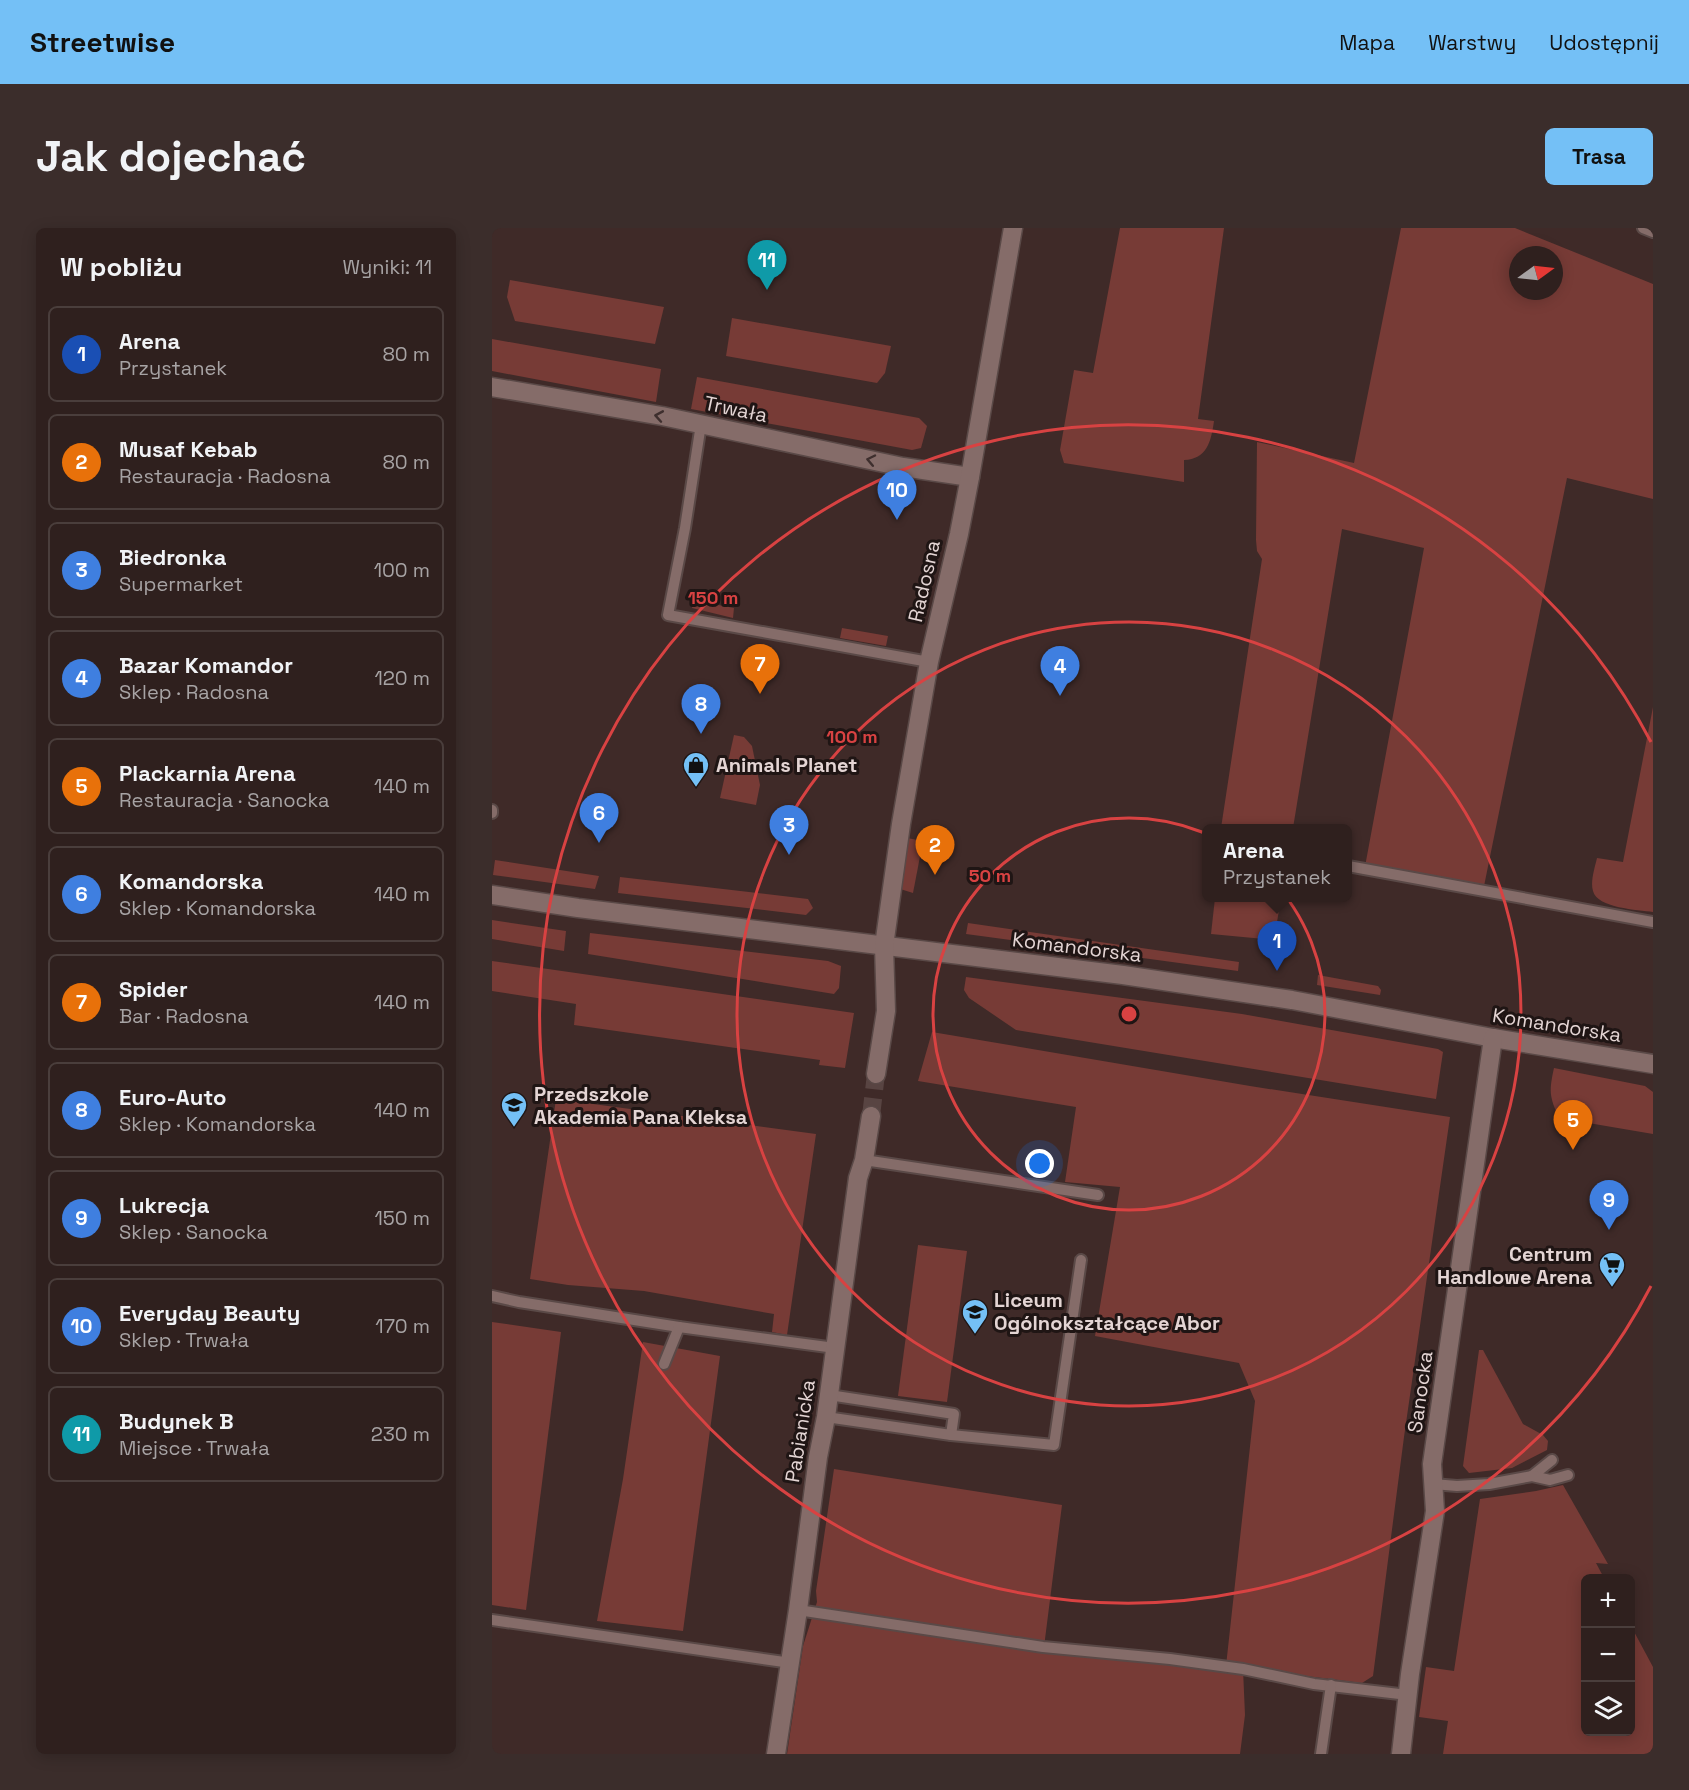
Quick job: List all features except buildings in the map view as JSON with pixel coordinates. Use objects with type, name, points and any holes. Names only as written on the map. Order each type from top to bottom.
[{"type":"street","name":"Radosna","points":[[884,946],[896,853],[929,662],[959,534],[1013,228]]},
{"type":"street","name":"Trwała","points":[[492,387],[701,424],[903,467],[970,477]]},
{"type":"street","name":"Komandorska","points":[[492,895],[578,908],[1123,975],[1243,992],[1492,1038],[1653,1064]]},
{"type":"street","points":[[876,1074],[886,1011],[884,946]]},
{"type":"street","name":"Sanocka","points":[[1401,1754],[1435,1511],[1432,1464],[1492,1038]]},
{"type":"street","name":"Pabianicka","points":[[776,1754],[818,1457],[826,1417],[858,1178],[864,1160],[871,1116]]},
{"type":"lane","points":[[1643,228],[1653,232]]},
{"type":"lane","points":[[701,424],[685,528],[668,615],[929,662]]},
{"type":"lane","points":[[1352,867],[1653,922]]},
{"type":"lane","points":[[864,1160],[1098,1195]]},
{"type":"lane","points":[[826,1417],[951,1435],[1054,1445],[1081,1260]]},
{"type":"lane","points":[[492,1296],[679,1327],[835,1348]]},
{"type":"lane","points":[[664,1364],[679,1327]]},
{"type":"lane","points":[[829,1395],[954,1414],[951,1435]]},
{"type":"lane","points":[[1532,1476],[1552,1460]]},
{"type":"lane","points":[[1433,1484],[1468,1485],[1532,1476],[1550,1480],[1568,1475]]},
{"type":"lane","points":[[798,1610],[1043,1647],[1226,1667],[1331,1685],[1408,1695]]},
{"type":"lane","points":[[492,1620],[790,1663]]},
{"type":"lane","points":[[1321,1754],[1331,1685]]},
{"type":"shaded area","points":[[1120,228],[1224,228],[1198,419],[1214,421],[1209,442],[1203,453],[1192,459],[1184,460],[1184,482],[1064,463],[1060,450],[1074,370],[1093,373]]},
{"type":"shaded area","points":[[1401,228],[1515,228],[1559,246],[1509,246],[1509,300],[1563,300],[1563,247],[1653,284],[1653,499],[1567,478],[1482,896],[1364,872],[1424,548],[1342,529],[1294,824],[1222,824],[1262,559],[1257,551],[1257,442],[1354,463]]},
{"type":"shaded area","points":[[510,280],[664,307],[655,344],[515,321],[507,297]]},
{"type":"shaded area","points":[[732,318],[891,346],[885,373],[877,383],[726,356]]},
{"type":"shaded area","points":[[492,339],[661,369],[656,402],[492,371]]},
{"type":"shaded area","points":[[697,377],[919,418],[927,426],[921,448],[912,450],[691,409]]},
{"type":"shaded area","points":[[693,600],[734,608],[733,618],[692,608]]},
{"type":"shaded area","points":[[842,628],[888,636],[886,646],[840,638]]},
{"type":"shaded area","points":[[1653,707],[1653,912],[1610,905],[1596,897],[1592,883],[1597,858],[1623,862]]},
{"type":"shaded area","points":[[734,735],[744,737],[752,746],[760,785],[756,805],[720,798]]},
{"type":"shaded area","points":[[907,838],[923,841],[913,893],[897,888]]},
{"type":"shaded area","points":[[495,860],[599,876],[595,889],[493,875]]},
{"type":"shaded area","points":[[620,877],[808,899],[813,908],[806,915],[618,893]]},
{"type":"shaded area","points":[[1215,902],[1280,902],[1274,940],[1211,934]]},
{"type":"shaded area","points":[[492,920],[566,931],[564,951],[492,939]]},
{"type":"shaded area","points":[[968,923],[1239,962],[1238,971],[966,934]]},
{"type":"shaded area","points":[[590,933],[828,961],[841,966],[839,988],[834,994],[588,954]]},
{"type":"shaded area","points":[[492,961],[854,1013],[845,1068],[819,1065],[820,1060],[574,1025],[576,1004],[492,991]]},
{"type":"shaded area","points":[[1318,975],[1378,986],[1381,990],[1380,995],[1317,985]]},
{"type":"shaded area","points":[[966,977],[1242,1014],[1438,1049],[1443,1052],[1436,1099],[1016,1030],[969,998],[964,990]]},
{"type":"shaded area","points":[[932,1032],[1450,1117],[1404,1437],[1373,1676],[1362,1683],[1226,1666],[1255,1401],[1239,1363],[1095,1336],[1120,1187],[1065,1182],[1076,1107],[918,1081]]},
{"type":"shaded area","points":[[1554,1068],[1645,1086],[1653,1092],[1653,1134],[1559,1118],[1551,1093]]},
{"type":"shaded area","points":[[556,1099],[816,1134],[787,1335],[772,1332],[774,1314],[644,1291],[568,1285],[530,1279]]},
{"type":"shaded area","points":[[918,1245],[967,1251],[947,1402],[898,1396]]},
{"type":"shaded area","points":[[492,1322],[561,1332],[526,1610],[492,1605]]},
{"type":"shaded area","points":[[643,1342],[720,1356],[683,1631],[597,1621],[623,1479]]},
{"type":"shaded area","points":[[1479,1350],[1483,1350],[1523,1424],[1543,1435],[1548,1441],[1547,1450],[1512,1468],[1469,1473],[1463,1466]]},
{"type":"shaded area","points":[[834,1469],[1062,1505],[1044,1647],[1243,1669],[1245,1715],[1240,1754],[787,1754],[803,1646],[817,1602],[816,1591]]},
{"type":"shaded area","points":[[1563,1485],[1608,1564],[1596,1563],[1602,1574],[1581,1574],[1581,1736],[1635,1736],[1635,1633],[1653,1667],[1653,1754],[1443,1754],[1448,1721],[1419,1717],[1426,1667],[1454,1671],[1480,1499]]},
{"type":"tunnel","points":[[871,1116],[876,1074]]},
{"type":"place","name":"Budynek B","points":[[767,290]]},
{"type":"place","name":"Everyday Beauty","points":[[897,520]]},
{"type":"place","name":"Spider","points":[[760,694]]},
{"type":"place","name":"Bazar Komandor","points":[[1060,696]]},
{"type":"place","name":"Euro-Auto","points":[[701,734]]},
{"type":"place","name":"Animals Planet","points":[[696,788]]},
{"type":"place","name":"Komandorska","points":[[599,843]]},
{"type":"place","name":"Biedronka","points":[[789,855]]},
{"type":"place","name":"Musaf Kebab","points":[[935,875]]},
{"type":"place","name":"Arena","points":[[1277,971]]},
{"type":"place","name":"Przedszkole Akademia Pana Kleksa","points":[[514,1128]]},
{"type":"place","name":"Plackarnia Arena","points":[[1573,1150]]},
{"type":"place","name":"Lukrecja","points":[[1609,1230]]},
{"type":"place","name":"Centrum Handlowe Arena","points":[[1612,1288]]},
{"type":"place","name":"Liceum Ogólnokształcące Abor","points":[[975,1335]]}]
